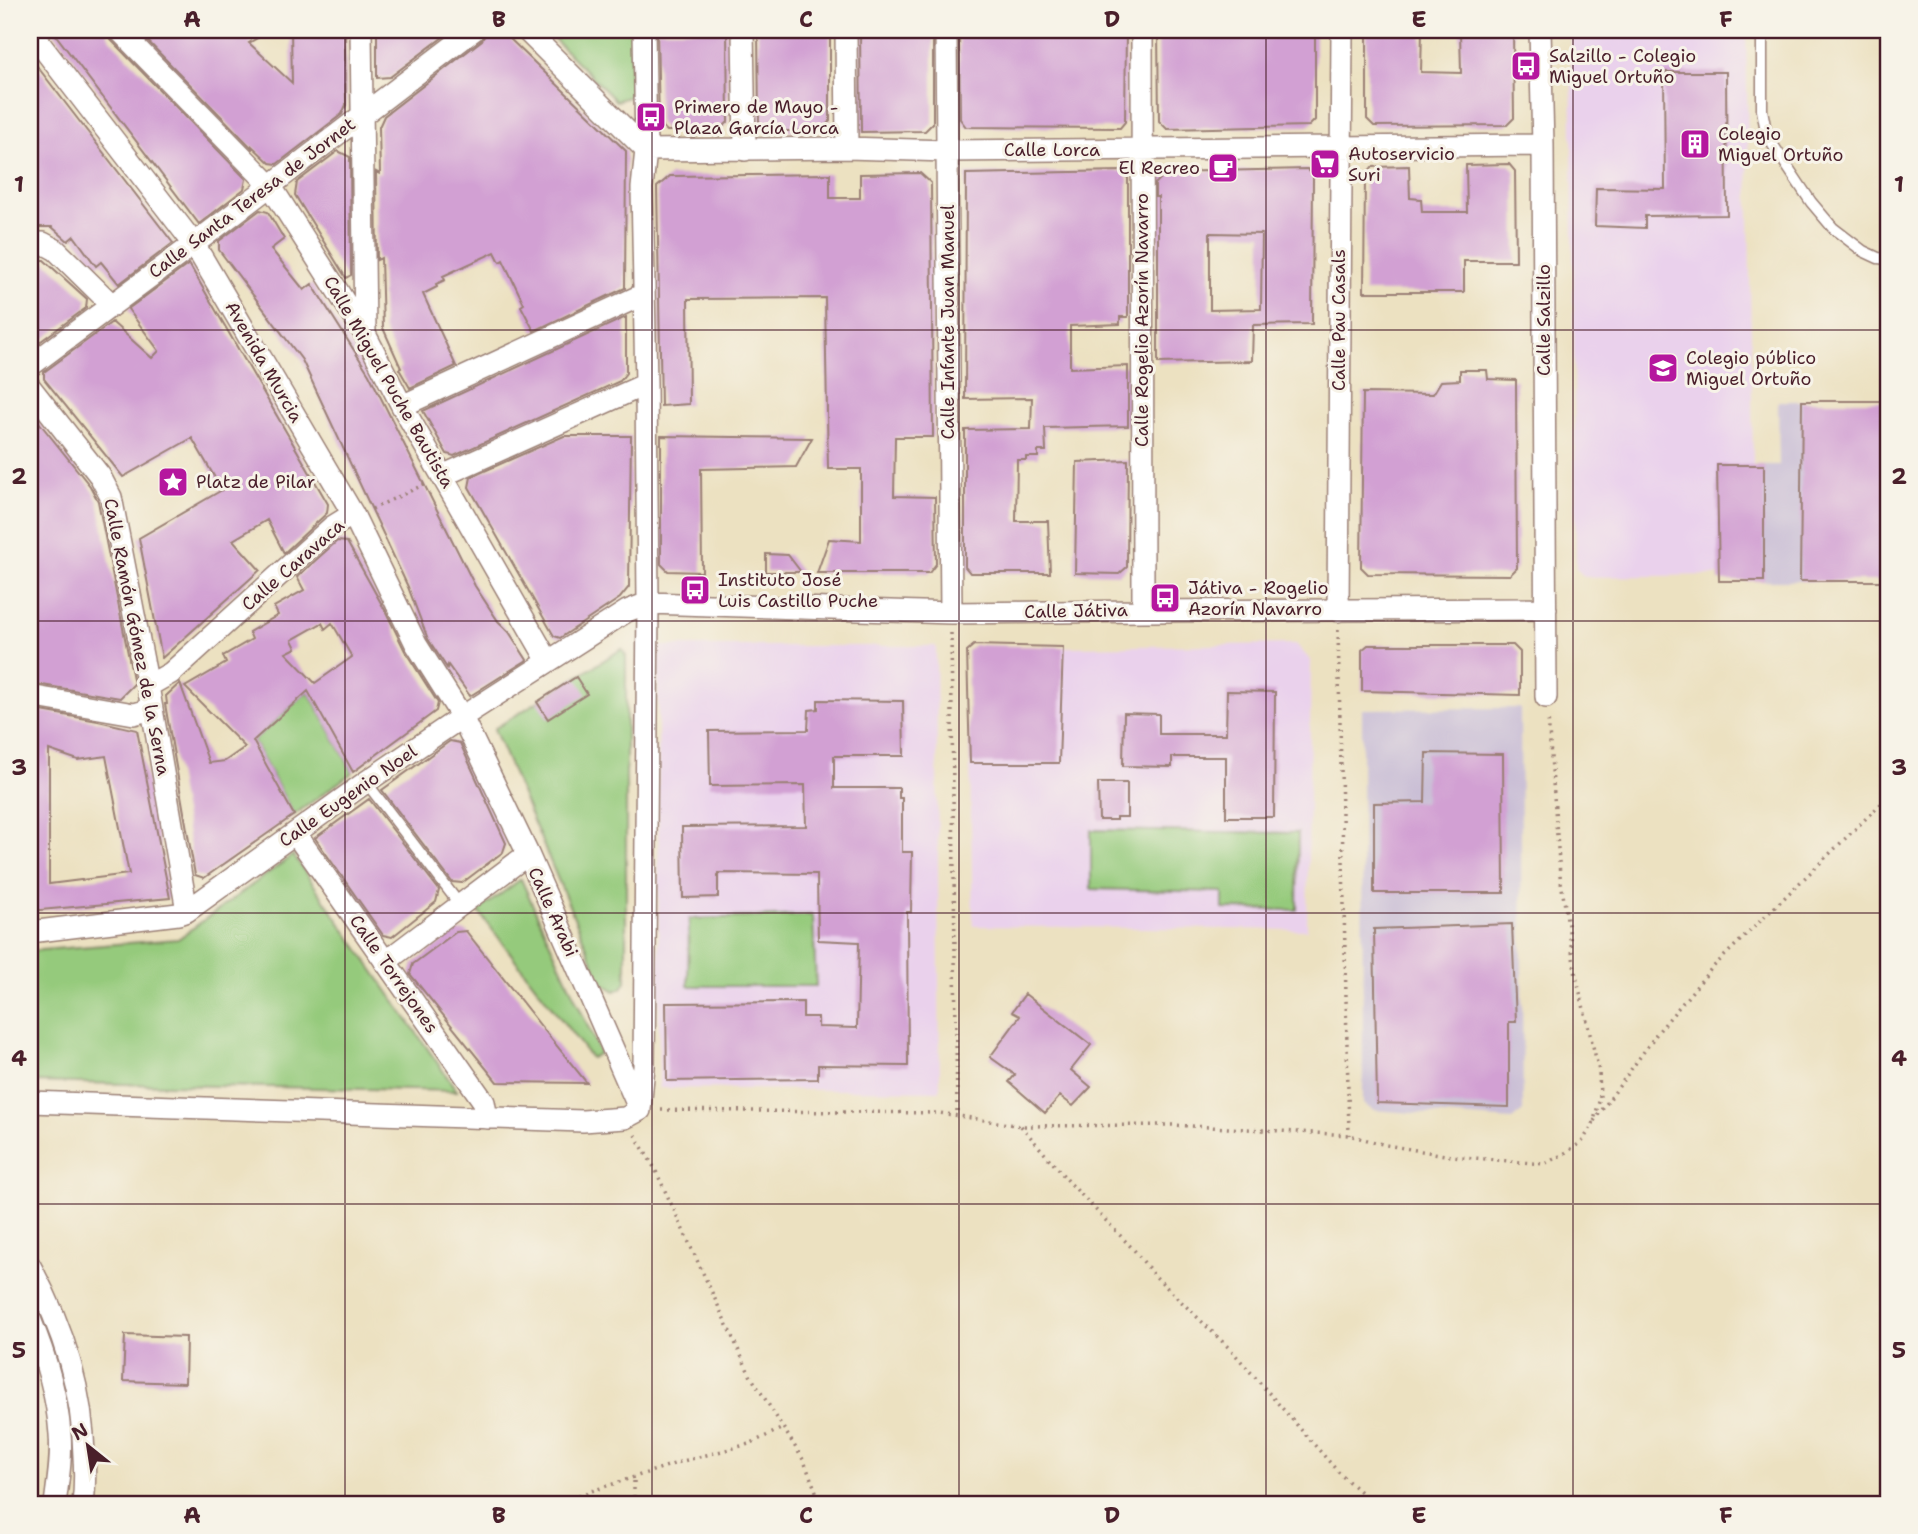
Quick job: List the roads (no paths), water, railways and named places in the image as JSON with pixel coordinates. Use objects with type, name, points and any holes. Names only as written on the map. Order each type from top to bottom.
[{"type":"street","name":"Calle Miguel Puche Bautista","points":[[119,30],[270,185],[365,334],[402,406],[548,662]]},
{"type":"street","points":[[361,30],[365,334]]},
{"type":"street","name":"Calle Santa Teresa de Jornet","points":[[30,366],[474,30]]},
{"type":"street","points":[[526,30],[646,150]]},
{"type":"street","points":[[30,1102],[583,1121],[632,1114],[644,1066],[648,603],[642,188],[646,150],[645,30]]},
{"type":"street","points":[[743,30],[745,150]]},
{"type":"street","points":[[846,30],[847,148]]},
{"type":"street","name":"Calle Infante Juan Manuel","points":[[946,30],[951,613]]},
{"type":"street","name":"Calle Rogelio Azorín Navarro","points":[[1142,30],[1143,611]]},
{"type":"street","name":"Calle Pau Casals","points":[[1338,611],[1342,30]]},
{"type":"street","name":"Calle Salzillo","points":[[1540,30],[1546,697]]},
{"type":"street","name":"Avenida Murcia","points":[[34,38],[194,244],[353,514],[416,644],[462,717]]},
{"type":"street","name":"Calle Lorca","points":[[646,150],[847,148],[947,151],[1543,145]]},
{"type":"street","points":[[30,243],[43,243],[56,250],[111,304]]},
{"type":"street","points":[[402,406],[644,294]]},
{"type":"street","points":[[442,476],[646,384]]},
{"type":"street","name":"Calle Ramón Gómez de la Serna","points":[[30,387],[109,490],[148,686],[187,911]]},
{"type":"street","name":"Calle Caravaca","points":[[148,686],[171,673],[332,527],[353,514]]},
{"type":"street","name":"Calle Játiva","points":[[648,603],[951,613],[1546,609]]},
{"type":"street","name":"Calle Eugenio Noel","points":[[30,932],[187,911],[366,782],[462,717],[627,611],[648,603]]},
{"type":"street","points":[[30,696],[134,714],[152,709]]},
{"type":"street","name":"Calle Arabi","points":[[462,717],[528,854],[632,1114]]},
{"type":"street","name":"Calle Torrejones","points":[[295,833],[484,1102],[487,1118]]},
{"type":"street","points":[[385,962],[528,854]]},
{"type":"street","points":[[30,1266],[60,1330],[77,1386],[84,1432],[83,1504]]},
{"type":"street","points":[[30,1319],[44,1352],[60,1434],[55,1504]]},
{"type":"lane","points":[[1762,30],[1762,110],[1767,136],[1811,202],[1833,228],[1863,251],[1888,259]]},
{"type":"lane","points":[[366,782],[460,905]]},
{"type":"place","name":"Salzillo - Colegio Miguel Ortuño","points":[[1526,66]]},
{"type":"place","name":"Primero de Mayo - Plaza García Lorca","points":[[651,117]]},
{"type":"place","name":"Colegio Miguel Ortuño","points":[[1695,144]]},
{"type":"place","name":"Autoservicio Suri","points":[[1325,164]]},
{"type":"place","name":"El Recreo","points":[[1223,168]]},
{"type":"place","name":"Colegio público Miguel Ortuño","points":[[1663,368]]},
{"type":"place","name":"Platz de Pilar","points":[[173,482]]},
{"type":"place","name":"Instituto José Luis Castillo Puche","points":[[695,590]]},
{"type":"place","name":"Játiva - Rogelio Azorín Navarro","points":[[1165,598]]}]
